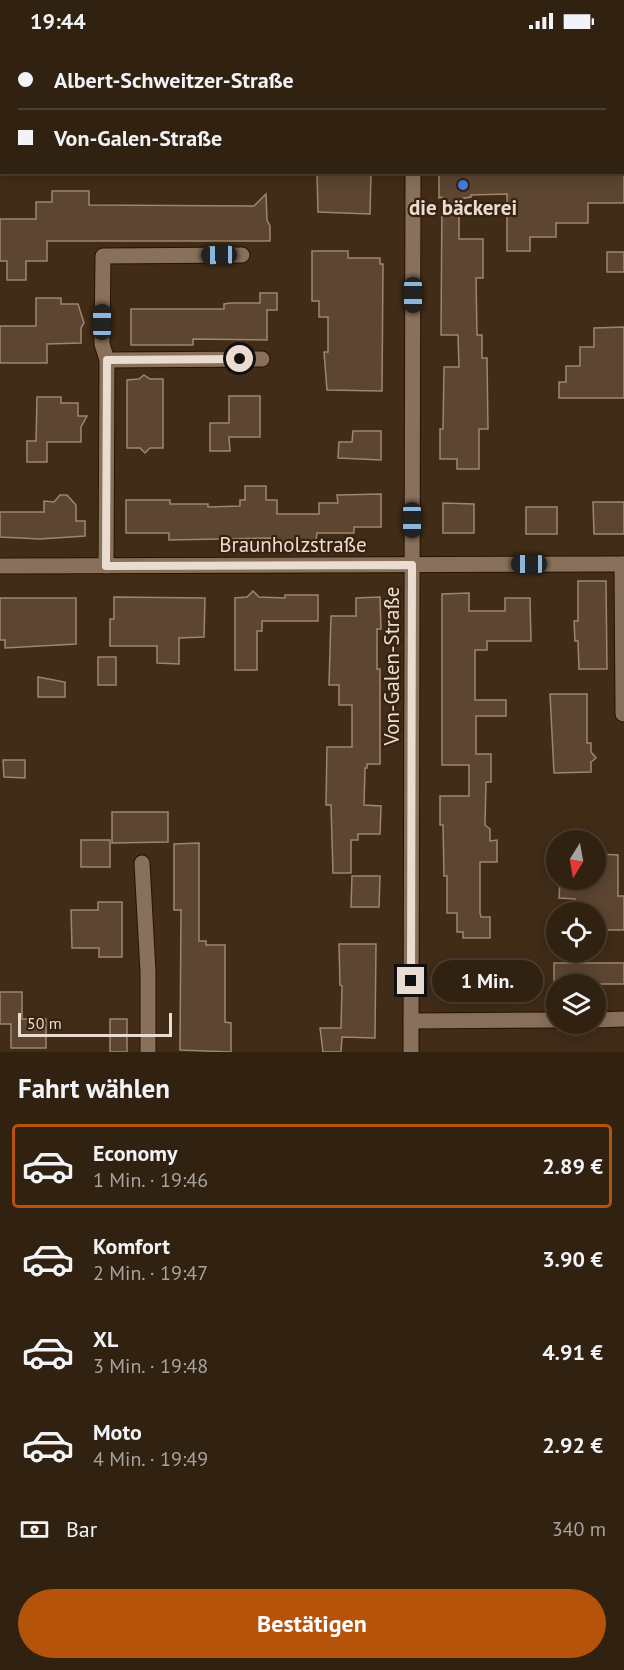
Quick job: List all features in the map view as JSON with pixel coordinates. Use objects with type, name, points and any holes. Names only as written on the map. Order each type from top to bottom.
[{"type":"street","name":"Von-Galen-Straße","points":[[411,1052],[413,174]]},
{"type":"street","points":[[106,566],[107,360],[102,344],[103,256],[242,255]]},
{"type":"street","points":[[107,360],[262,359]]},
{"type":"street","name":"Braunholzstraße","points":[[0,566],[623,564],[623,714]]},
{"type":"street","points":[[142,863],[148,972],[148,1052]]},
{"type":"street","points":[[606,1020],[624,1019]]},
{"type":"street","points":[[411,1021],[546,1020]]},
{"type":"building","points":[[317,174],[371,174],[370,214],[318,212]]},
{"type":"building","points":[[439,174],[624,174],[624,203],[588,203],[588,223],[556,223],[556,237],[530,237],[530,251],[507,251],[507,194],[471,195],[471,197],[459,199],[459,239],[483,239],[483,278],[476,278],[477,335],[482,335],[482,358],[487,358],[488,429],[479,429],[479,469],[457,469],[457,459],[440,459],[444,367],[459,367],[458,335],[441,335],[442,197],[439,198]]},
{"type":"building","points":[[52,191],[89,191],[89,205],[254,206],[266,194],[270,241],[47,241],[47,261],[26,261],[26,280],[7,280],[7,261],[0,261],[0,219],[36,219],[36,202],[52,202]]},
{"type":"building","points":[[312,251],[348,251],[348,258],[380,258],[380,264],[383,264],[382,391],[327,390],[324,352],[328,352],[328,317],[319,317],[319,301],[312,301]]},
{"type":"building","points":[[607,252],[624,252],[624,272],[607,272]]},
{"type":"building","points":[[260,293],[277,293],[277,310],[267,310],[267,340],[193,339],[193,345],[131,345],[131,309],[224,309],[224,304],[230,303],[260,303]]},
{"type":"building","points":[[36,298],[61,298],[61,304],[78,304],[84,323],[81,328],[81,343],[47,344],[47,363],[0,363],[0,326],[36,326]]},
{"type":"building","points":[[624,327],[624,398],[559,398],[559,382],[566,382],[566,366],[580,366],[580,347],[594,347],[594,328]]},
{"type":"building","points":[[144,375],[150,379],[163,379],[163,448],[150,448],[145,453],[140,448],[127,448],[127,380],[139,379]]},
{"type":"building","points":[[229,396],[260,396],[260,437],[229,437],[230,451],[210,451],[210,423],[229,423]]},
{"type":"building","points":[[37,397],[61,397],[61,403],[78,403],[78,416],[87,416],[81,427],[81,442],[47,442],[47,462],[27,462],[27,441],[36,441]]},
{"type":"building","points":[[353,431],[381,431],[381,460],[338,458],[339,442],[352,442]]},
{"type":"building","points":[[245,486],[266,486],[266,500],[277,500],[277,514],[319,514],[319,503],[338,503],[337,495],[381,494],[381,527],[354,527],[354,533],[317,533],[316,540],[288,542],[273,542],[273,538],[169,540],[169,533],[126,533],[126,500],[170,500],[170,504],[208,504],[208,507],[240,506],[240,500],[245,500]]},
{"type":"building","points":[[60,495],[67,495],[76,505],[76,521],[85,521],[85,536],[40,539],[0,537],[0,512],[44,512],[44,501],[54,502]]},
{"type":"building","points":[[593,502],[624,502],[624,534],[594,534]]},
{"type":"building","points":[[443,503],[474,504],[474,533],[443,533]]},
{"type":"building","points":[[526,507],[557,507],[557,534],[526,534]]},
{"type":"building","points":[[578,581],[606,581],[607,669],[579,669],[578,641],[575,641],[574,621],[578,621]]},
{"type":"building","points":[[253,591],[259,597],[285,598],[285,595],[318,595],[318,621],[262,621],[262,631],[257,631],[257,670],[235,670],[235,598],[247,597]]},
{"type":"building","points":[[469,593],[469,611],[505,611],[505,598],[530,598],[531,641],[487,641],[487,650],[475,650],[475,700],[506,700],[506,716],[476,716],[476,754],[491,754],[491,782],[486,782],[485,825],[490,829],[490,841],[497,840],[497,862],[480,862],[480,913],[481,917],[490,917],[490,938],[463,938],[463,932],[457,932],[457,913],[447,913],[443,825],[440,825],[440,796],[469,796],[469,765],[442,765],[442,594]]},
{"type":"building","points":[[114,597],[205,598],[204,637],[179,638],[179,664],[157,663],[157,646],[110,646],[110,619],[114,619]]},
{"type":"building","points":[[380,597],[381,629],[377,629],[377,669],[380,669],[380,764],[367,764],[365,768],[364,805],[381,806],[380,834],[358,834],[358,840],[351,840],[351,873],[333,873],[331,805],[326,805],[327,747],[352,747],[352,705],[339,705],[339,685],[329,685],[331,616],[356,616],[356,598]]},
{"type":"building","points":[[0,598],[76,598],[76,644],[5,648],[5,640],[0,640]]},
{"type":"building","points":[[98,657],[116,657],[116,685],[98,685]]},
{"type":"building","points":[[38,677],[65,682],[65,697],[38,697]]},
{"type":"building","points":[[550,694],[587,694],[587,743],[591,743],[591,752],[596,758],[591,762],[591,772],[554,773]]},
{"type":"building","points":[[3,760],[25,760],[25,778],[4,777]]},
{"type":"building","points":[[112,812],[168,812],[168,842],[112,843]]},
{"type":"building","points":[[81,840],[110,840],[110,867],[81,867]]},
{"type":"building","points":[[199,843],[199,941],[206,941],[206,945],[225,945],[225,1022],[231,1023],[231,1052],[180,1050],[181,910],[174,910],[174,844]]},
{"type":"building","points":[[606,854],[618,855],[618,896],[624,896],[624,930],[606,930],[606,902],[575,902],[575,899],[559,898],[559,890],[606,890]]},
{"type":"building","points":[[352,876],[380,876],[379,907],[351,907]]},
{"type":"building","points":[[98,902],[122,902],[122,957],[99,957],[99,948],[72,948],[71,910],[98,910]]},
{"type":"building","points":[[339,944],[376,944],[375,1038],[342,1037],[341,1052],[323,1052],[320,1028],[341,1028],[342,986],[340,985]]},
{"type":"building","points":[[554,963],[624,963],[624,984],[606,984],[606,974],[554,974]]},
{"type":"building","points":[[441,964],[473,964],[473,993],[441,992]]},
{"type":"building","points":[[0,992],[22,992],[22,1019],[46,1019],[46,1048],[11,1048],[11,1024],[0,1024]]},
{"type":"building","points":[[110,1019],[127,1019],[127,1052],[110,1052]]},
{"type":"place","name":"die bäckerei","points":[[463,185]]},
{"type":"route","points":[[240,359],[107,360],[106,566],[412,565],[411,981]]}]
